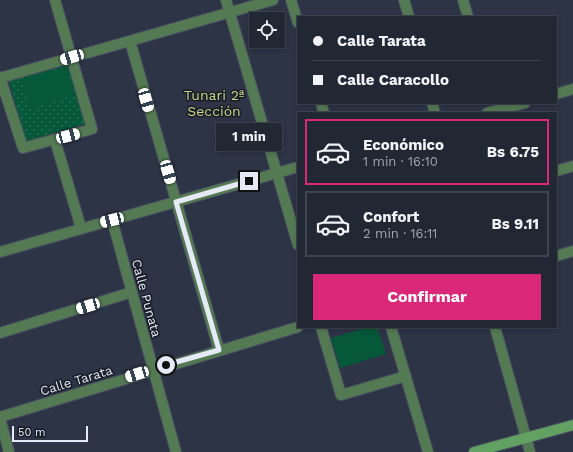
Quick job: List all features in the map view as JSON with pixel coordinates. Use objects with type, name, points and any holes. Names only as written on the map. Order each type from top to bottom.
[{"type":"street","points":[[55,0],[72,57],[92,129],[23,148],[0,78],[72,57],[273,0]]},
{"type":"street","points":[[226,0],[297,241]]},
{"type":"street","points":[[291,0],[297,20]]},
{"type":"street","points":[[404,0],[409,16]]},
{"type":"street","points":[[463,0],[468,16]]},
{"type":"street","points":[[130,41],[219,350]]},
{"type":"street","points":[[557,94],[573,89]]},
{"type":"street","points":[[492,109],[511,110],[523,104]]},
{"type":"street","points":[[55,140],[81,228]]},
{"type":"street","points":[[557,171],[573,166]]},
{"type":"street","points":[[0,252],[297,167]]},
{"type":"street","name":"Calle Punata","points":[[112,220],[176,452]]},
{"type":"street","points":[[557,256],[573,251]]},
{"type":"street","points":[[0,333],[132,292]]},
{"type":"street","name":"Calle Tarata","points":[[0,418],[153,369],[297,327]]},
{"type":"street","points":[[321,328],[341,395],[406,376]]},
{"type":"street","points":[[391,328],[428,452]]},
{"type":"street","points":[[495,328],[530,452]]},
{"type":"street","points":[[0,418],[9,452]]},
{"type":"street","points":[[474,452],[573,425]]},
{"type":"green space","points":[[68,65],[85,124],[26,141],[9,81]]},
{"type":"green space","points":[[66,67],[74,95],[30,108],[22,80]]},
{"type":"green space","points":[[366,328],[377,328],[386,354],[340,368],[331,338]]},
{"type":"district","name":"Tunari 2ª Sección","points":[[214,104]]},
{"type":"route","points":[[166,365],[219,350],[176,202],[249,181]]}]
